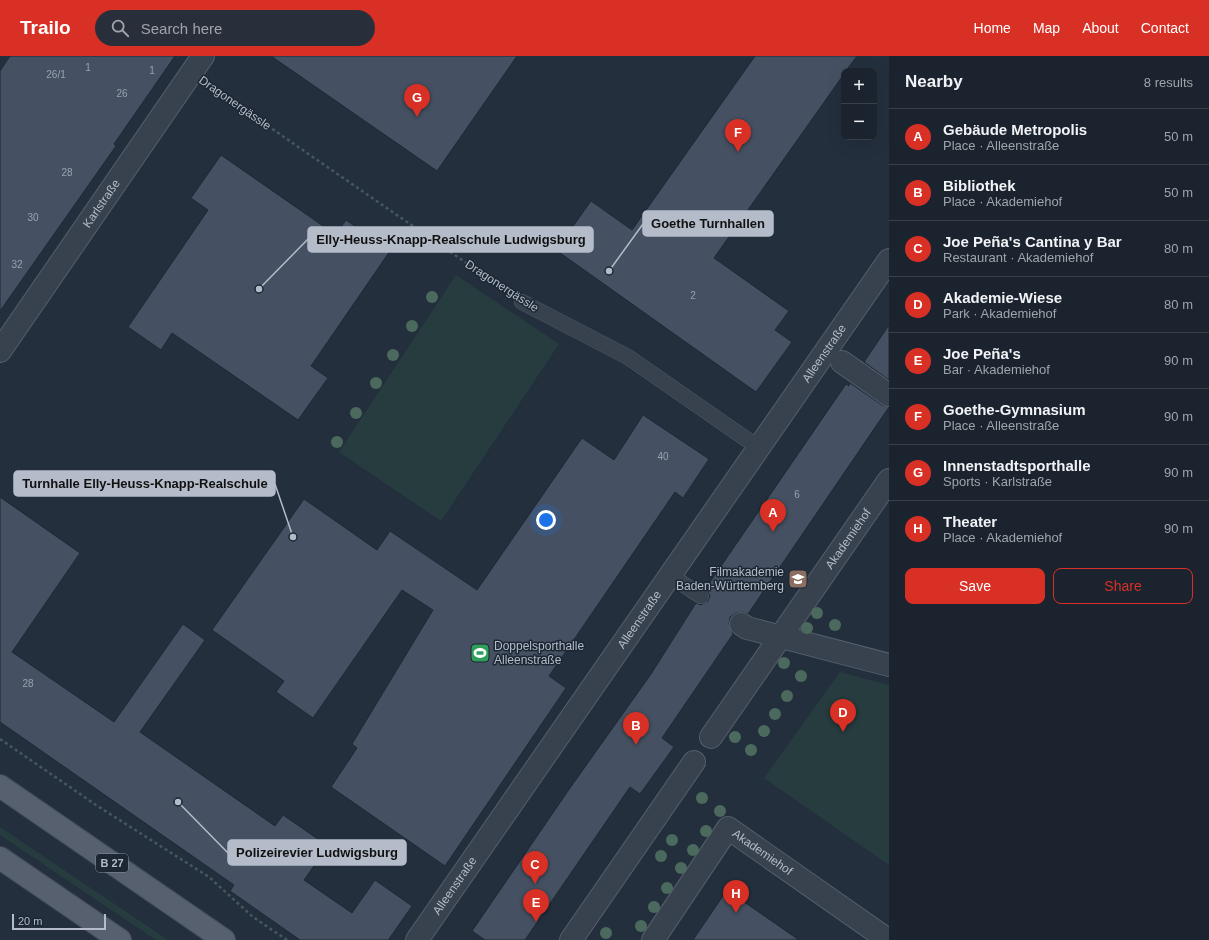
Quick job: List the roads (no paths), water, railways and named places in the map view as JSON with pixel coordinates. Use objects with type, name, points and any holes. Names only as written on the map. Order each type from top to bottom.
[{"type":"main road","name":"B 27","points":[[0,786],[224,940]]},
{"type":"main road","points":[[0,858],[120,940]]},
{"type":"street","name":"Karlstraße","points":[[0,351],[198,65]]},
{"type":"street","name":"Alleenstraße","points":[[417,940],[889,260]]},
{"type":"street","points":[[842,362],[889,395]]},
{"type":"street","name":"Akademiehof","points":[[711,737],[782,637],[889,480]]},
{"type":"street","points":[[740,624],[747,628],[889,665]]},
{"type":"street","points":[[570,940],[694,762]]},
{"type":"street","name":"Akademiehof","points":[[654,940],[728,828],[888,940]]},
{"type":"lane","name":"Dragonergässle","points":[[522,302],[628,357],[759,448]]},
{"type":"lane","points":[[671,576],[700,596]]},
{"type":"place","name":"Innenstadtsporthalle","points":[[417,117]]},
{"type":"place","name":"Goethe-Gymnasium","points":[[738,152]]},
{"type":"place","name":"Goethe Turnhallen","points":[[609,271]]},
{"type":"place","name":"Elly-Heuss-Knapp-Realschule Ludwigsburg","points":[[259,289]]},
{"type":"place","name":"Gebäude Metropolis","points":[[773,532]]},
{"type":"place","name":"Turnhalle Elly-Heuss-Knapp-Realschule","points":[[293,537]]},
{"type":"place","name":"Filmakademie Baden-Württemberg","points":[[798,579]]},
{"type":"place","name":"Doppelsporthalle Alleenstraße","points":[[480,653]]},
{"type":"place","name":"Akademie-Wiese","points":[[843,732]]},
{"type":"place","name":"Bibliothek","points":[[636,745]]},
{"type":"place","name":"Polizeirevier Ludwigsburg","points":[[178,802]]},
{"type":"place","name":"Joe Peña's Cantina y Bar","points":[[535,884]]},
{"type":"place","name":"Theater","points":[[736,913]]},
{"type":"place","name":"Joe Peña's","points":[[536,922]]}]
